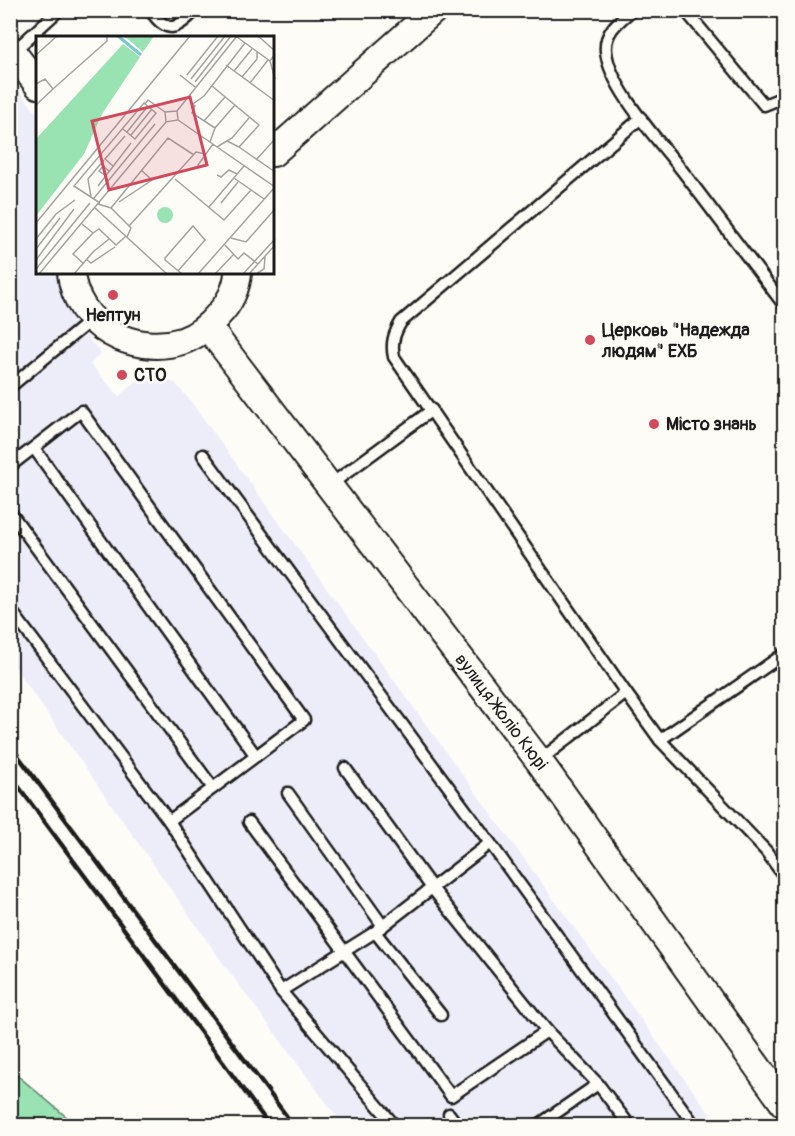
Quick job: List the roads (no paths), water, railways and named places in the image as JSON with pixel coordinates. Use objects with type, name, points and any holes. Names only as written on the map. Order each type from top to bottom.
[{"type":"street","points":[[274,152],[434,10]]},
{"type":"street","points":[[12,51],[36,82]]},
{"type":"street","points":[[71,274],[72,282],[91,320],[127,341],[155,346],[183,341],[208,327],[226,306],[238,281],[238,274]]},
{"type":"street","name":"вулиця Жоліо Кюрі","points":[[208,327],[538,761],[784,1104]]},
{"type":"lane","points":[[12,51],[58,10]]},
{"type":"lane","points":[[150,10],[162,25],[171,28],[180,25],[196,10]]},
{"type":"lane","points":[[632,10],[610,31],[605,48],[611,72],[641,118],[784,305]]},
{"type":"lane","points":[[686,10],[764,105],[784,97]]},
{"type":"lane","points":[[641,118],[401,322],[394,334],[392,346],[394,357],[660,740],[766,851],[784,876]]},
{"type":"lane","points":[[10,387],[91,320]]},
{"type":"lane","points":[[329,485],[432,410]]},
{"type":"lane","points":[[10,466],[81,411],[304,720],[169,821]]},
{"type":"lane","points":[[34,448],[256,756]]},
{"type":"lane","points":[[203,456],[490,843],[695,1125]]},
{"type":"lane","points":[[10,512],[213,788]]},
{"type":"lane","points":[[10,609],[169,821],[281,991],[395,1125]]},
{"type":"lane","points":[[660,740],[784,654]]},
{"type":"lane","points":[[538,761],[626,693]]},
{"type":"lane","points":[[345,768],[432,888],[547,1031],[598,1084],[630,1125]]},
{"type":"lane","points":[[288,793],[379,929],[441,1015]]},
{"type":"lane","points":[[249,822],[451,1096],[547,1031]]},
{"type":"lane","points":[[281,991],[379,929],[490,843]]},
{"type":"lane","points":[[537,1125],[598,1084]]},
{"type":"lane","points":[[449,1114],[458,1125]]},
{"type":"railway","points":[[10,745],[294,1126]]},
{"type":"railway","points":[[10,775],[270,1126]]},
{"type":"place","name":"Нептун","points":[[113,295]]},
{"type":"place","name":"Церковь \"Надежда людям\" ЕХБ","points":[[590,340]]},
{"type":"place","name":"СТО","points":[[122,375]]},
{"type":"place","name":"Місто знань","points":[[654,424]]}]
